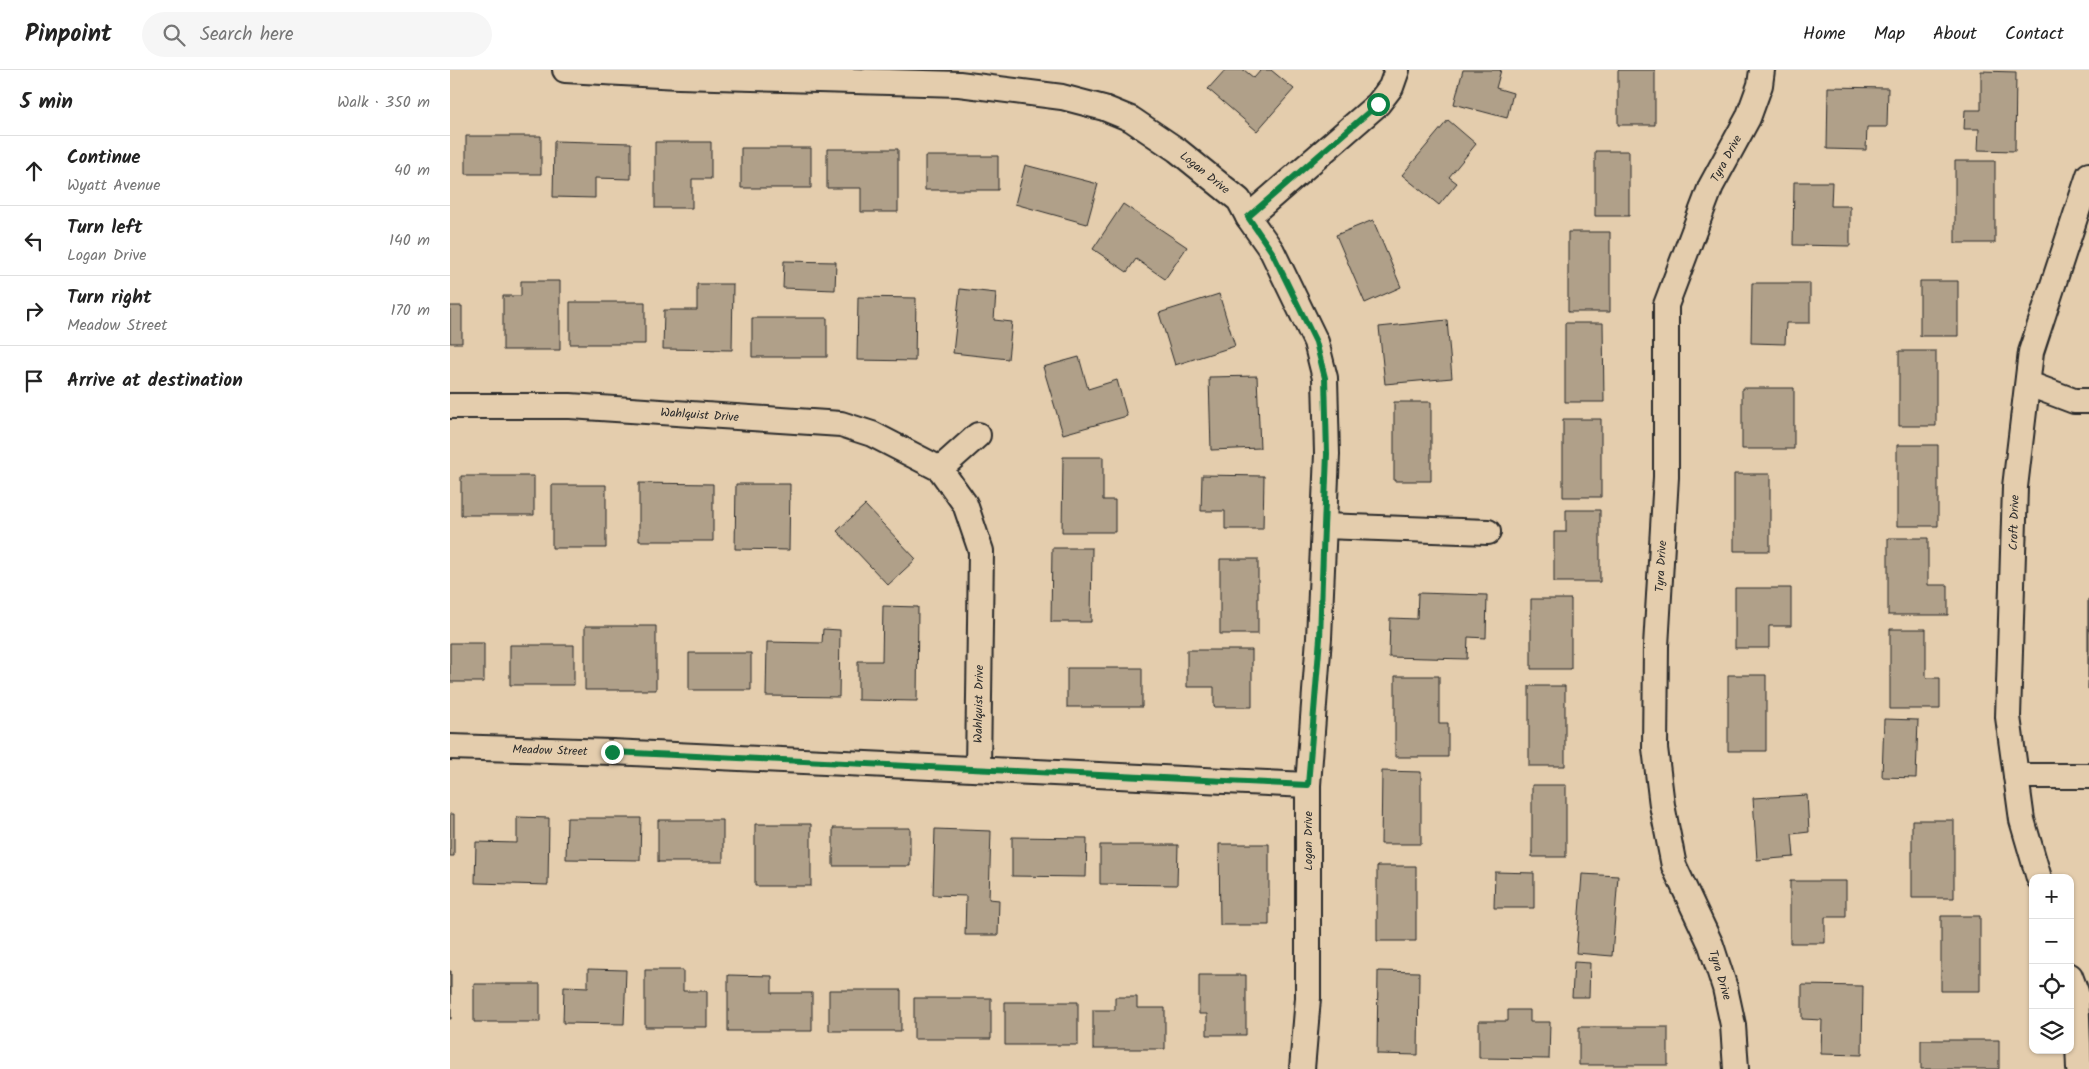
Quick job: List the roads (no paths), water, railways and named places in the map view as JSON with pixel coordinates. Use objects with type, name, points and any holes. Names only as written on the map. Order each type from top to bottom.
[{"type":"street","name":"Logan Drive","points":[[565,70],[680,76],[958,84],[1062,97],[1104,108],[1131,118],[1177,150],[1239,200],[1248,217],[1272,252],[1316,342],[1325,378],[1327,454],[1320,638],[1308,785],[1308,998],[1302,1069]]},
{"type":"street","points":[[1248,217],[1378,104],[1391,87],[1397,70]]},
{"type":"street","name":"Tyra Drive","points":[[1736,1069],[1733,1024],[1725,988],[1711,945],[1674,866],[1662,805],[1655,748],[1656,646],[1666,477],[1666,305],[1711,186],[1748,118],[1760,85],[1762,70]]},
{"type":"street","name":"Croft Drive","points":[[2038,874],[2022,820],[2008,717],[2015,487],[2029,384],[2031,352],[2089,175]]},
{"type":"street","points":[[2029,384],[2074,401],[2089,401]]},
{"type":"street","name":"Wahlquist Drive","points":[[450,406],[570,406],[842,424],[872,434],[940,469],[964,504],[981,551],[978,769]]},
{"type":"street","points":[[940,469],[978,435]]},
{"type":"street","points":[[1324,526],[1488,532]]},
{"type":"street","name":"Meadow Street","points":[[450,747],[612,752],[1308,785]]},
{"type":"street","points":[[2016,776],[2089,776]]},
{"type":"street","points":[[2074,987],[2076,992],[2079,1069]]}]
